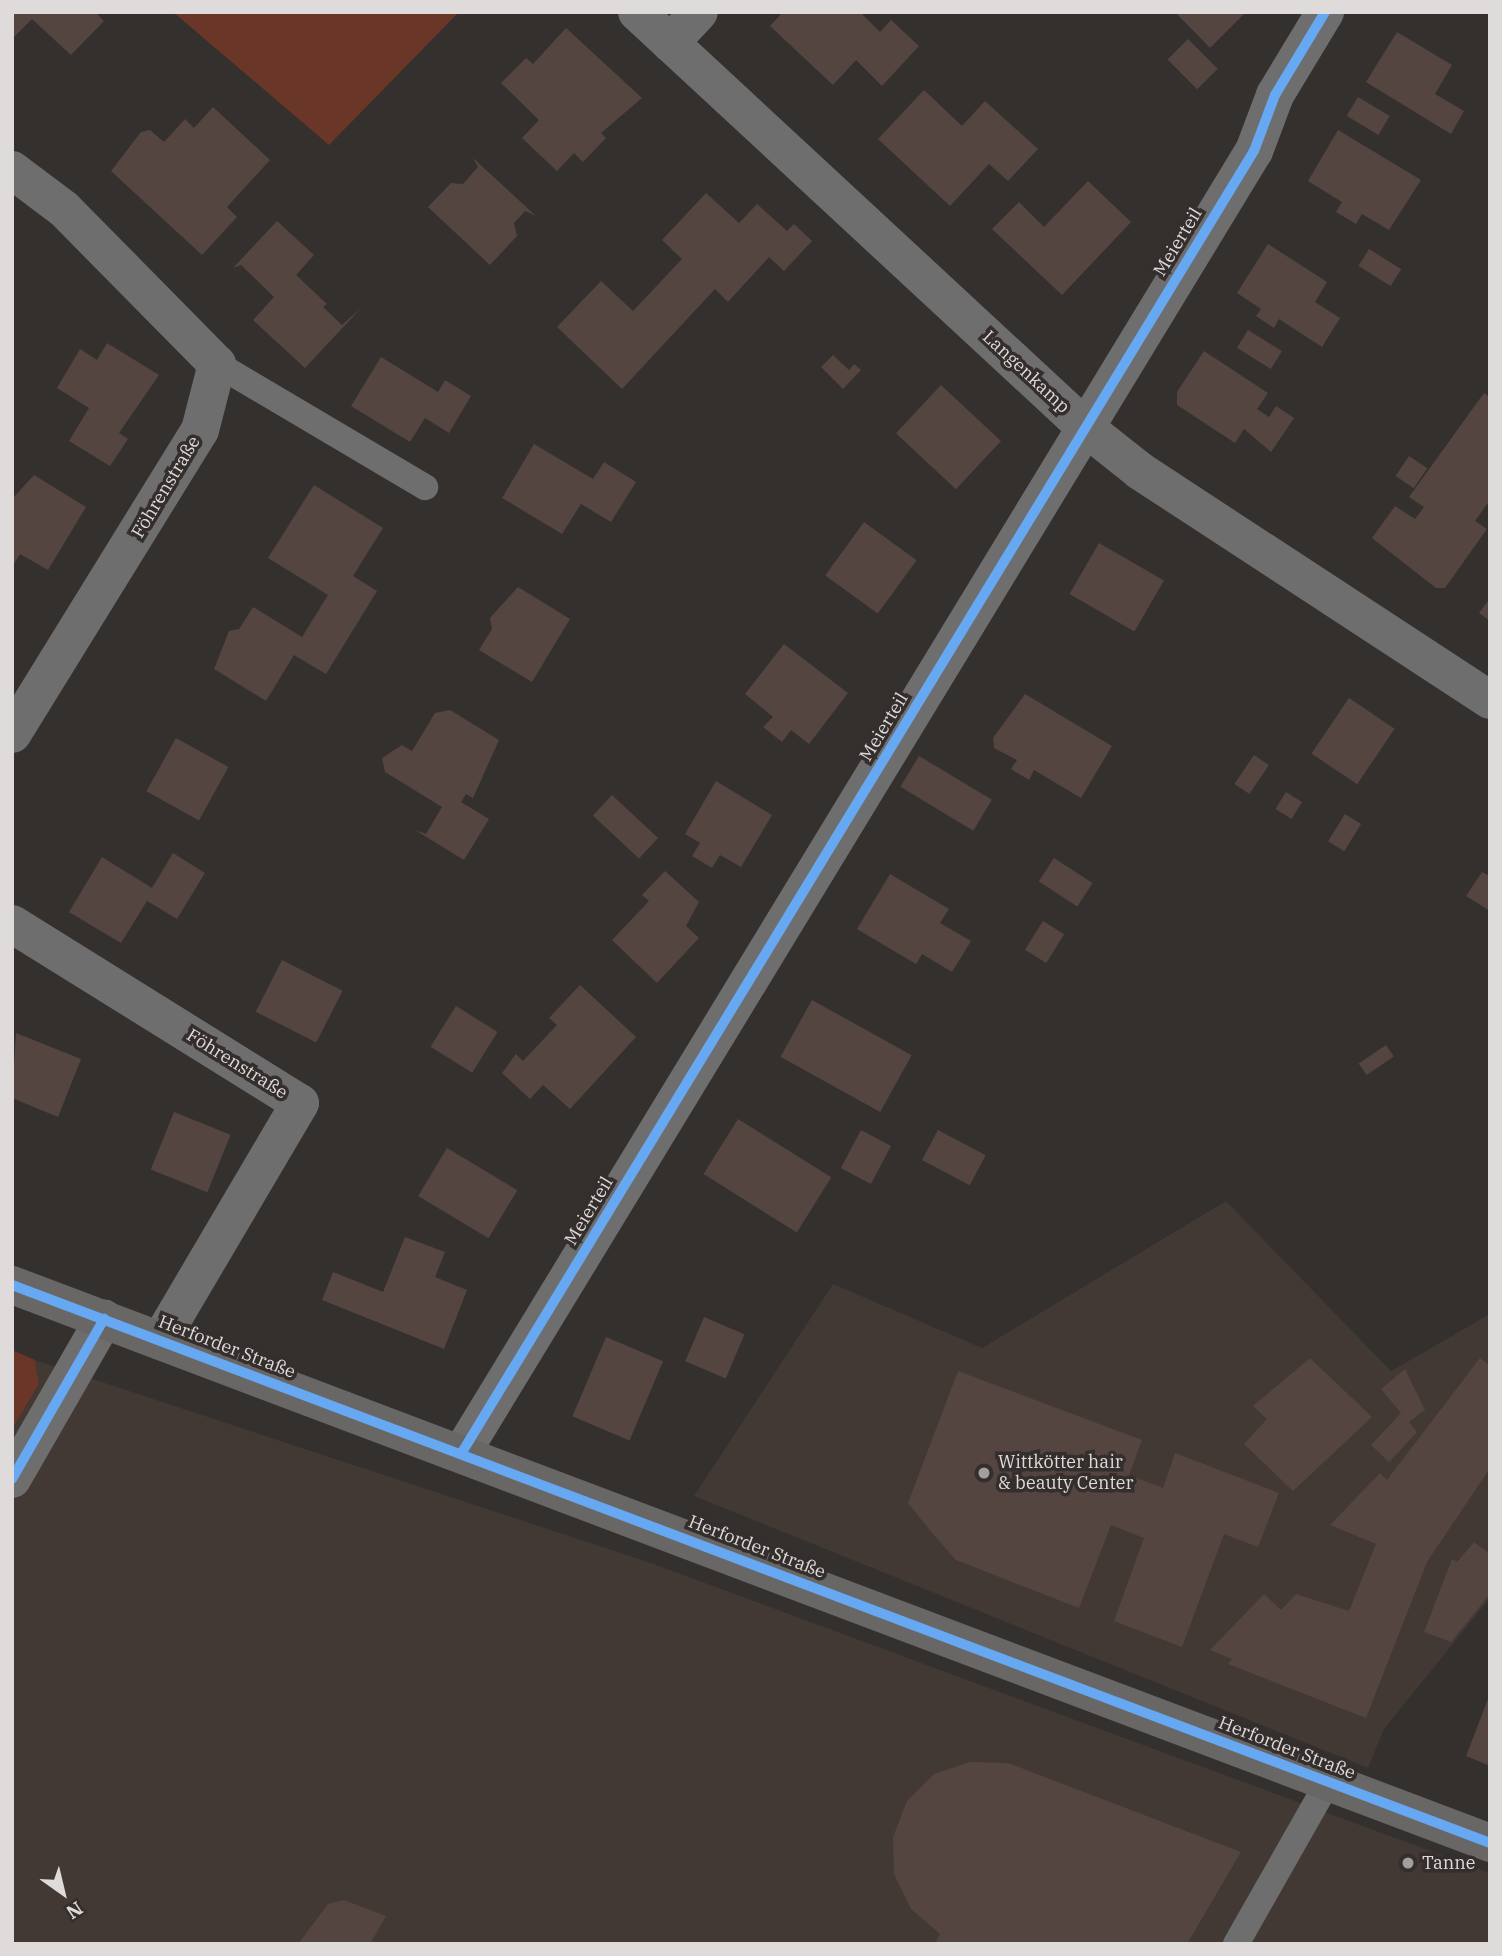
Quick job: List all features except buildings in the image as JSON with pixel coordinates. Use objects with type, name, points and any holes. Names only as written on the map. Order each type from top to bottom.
[{"type":"main road","name":"Herforder Straße","points":[[12,1285],[1490,1843]]},
{"type":"street","name":"Langenkamp","points":[[637,12],[1086,428],[1140,471],[1490,700]]},
{"type":"street","points":[[670,43],[699,12]]},
{"type":"street","name":"Meierteil","points":[[461,1454],[1254,151],[1275,95],[1325,12]]},
{"type":"street","points":[[12,170],[64,209],[217,364]]},
{"type":"street","name":"Föhrenstraße","points":[[12,734],[200,430],[217,364]]},
{"type":"street","name":"Föhrenstraße","points":[[12,924],[300,1103],[160,1341]]},
{"type":"street","points":[[12,1479],[104,1319]]},
{"type":"lane","points":[[217,364],[425,487]]},
{"type":"lane","points":[[1236,1944],[1328,1782]]},
{"type":"shaded area","points":[[173,12],[459,12],[329,145]]},
{"type":"shaded area","points":[[1226,1201],[1391,1371],[1490,1314],[1490,1598],[1384,1729],[1368,1768],[694,1496],[833,1284],[982,1348]]},
{"type":"shaded area","points":[[12,1350],[35,1360],[39,1384],[12,1430]]},
{"type":"shaded area","points":[[35,1360],[648,1562],[1490,1873],[1490,1944],[12,1944],[12,1430],[39,1384]]},
{"type":"cycle path","points":[[461,1454],[1254,151],[1275,95],[1325,12]]},
{"type":"cycle path","points":[[12,1285],[1490,1843]]},
{"type":"cycle path","points":[[12,1479],[104,1319]]},
{"type":"place","name":"Wittkötter hair & beauty Center","points":[[984,1473]]},
{"type":"place","name":"Tanne","points":[[1408,1863]]}]
